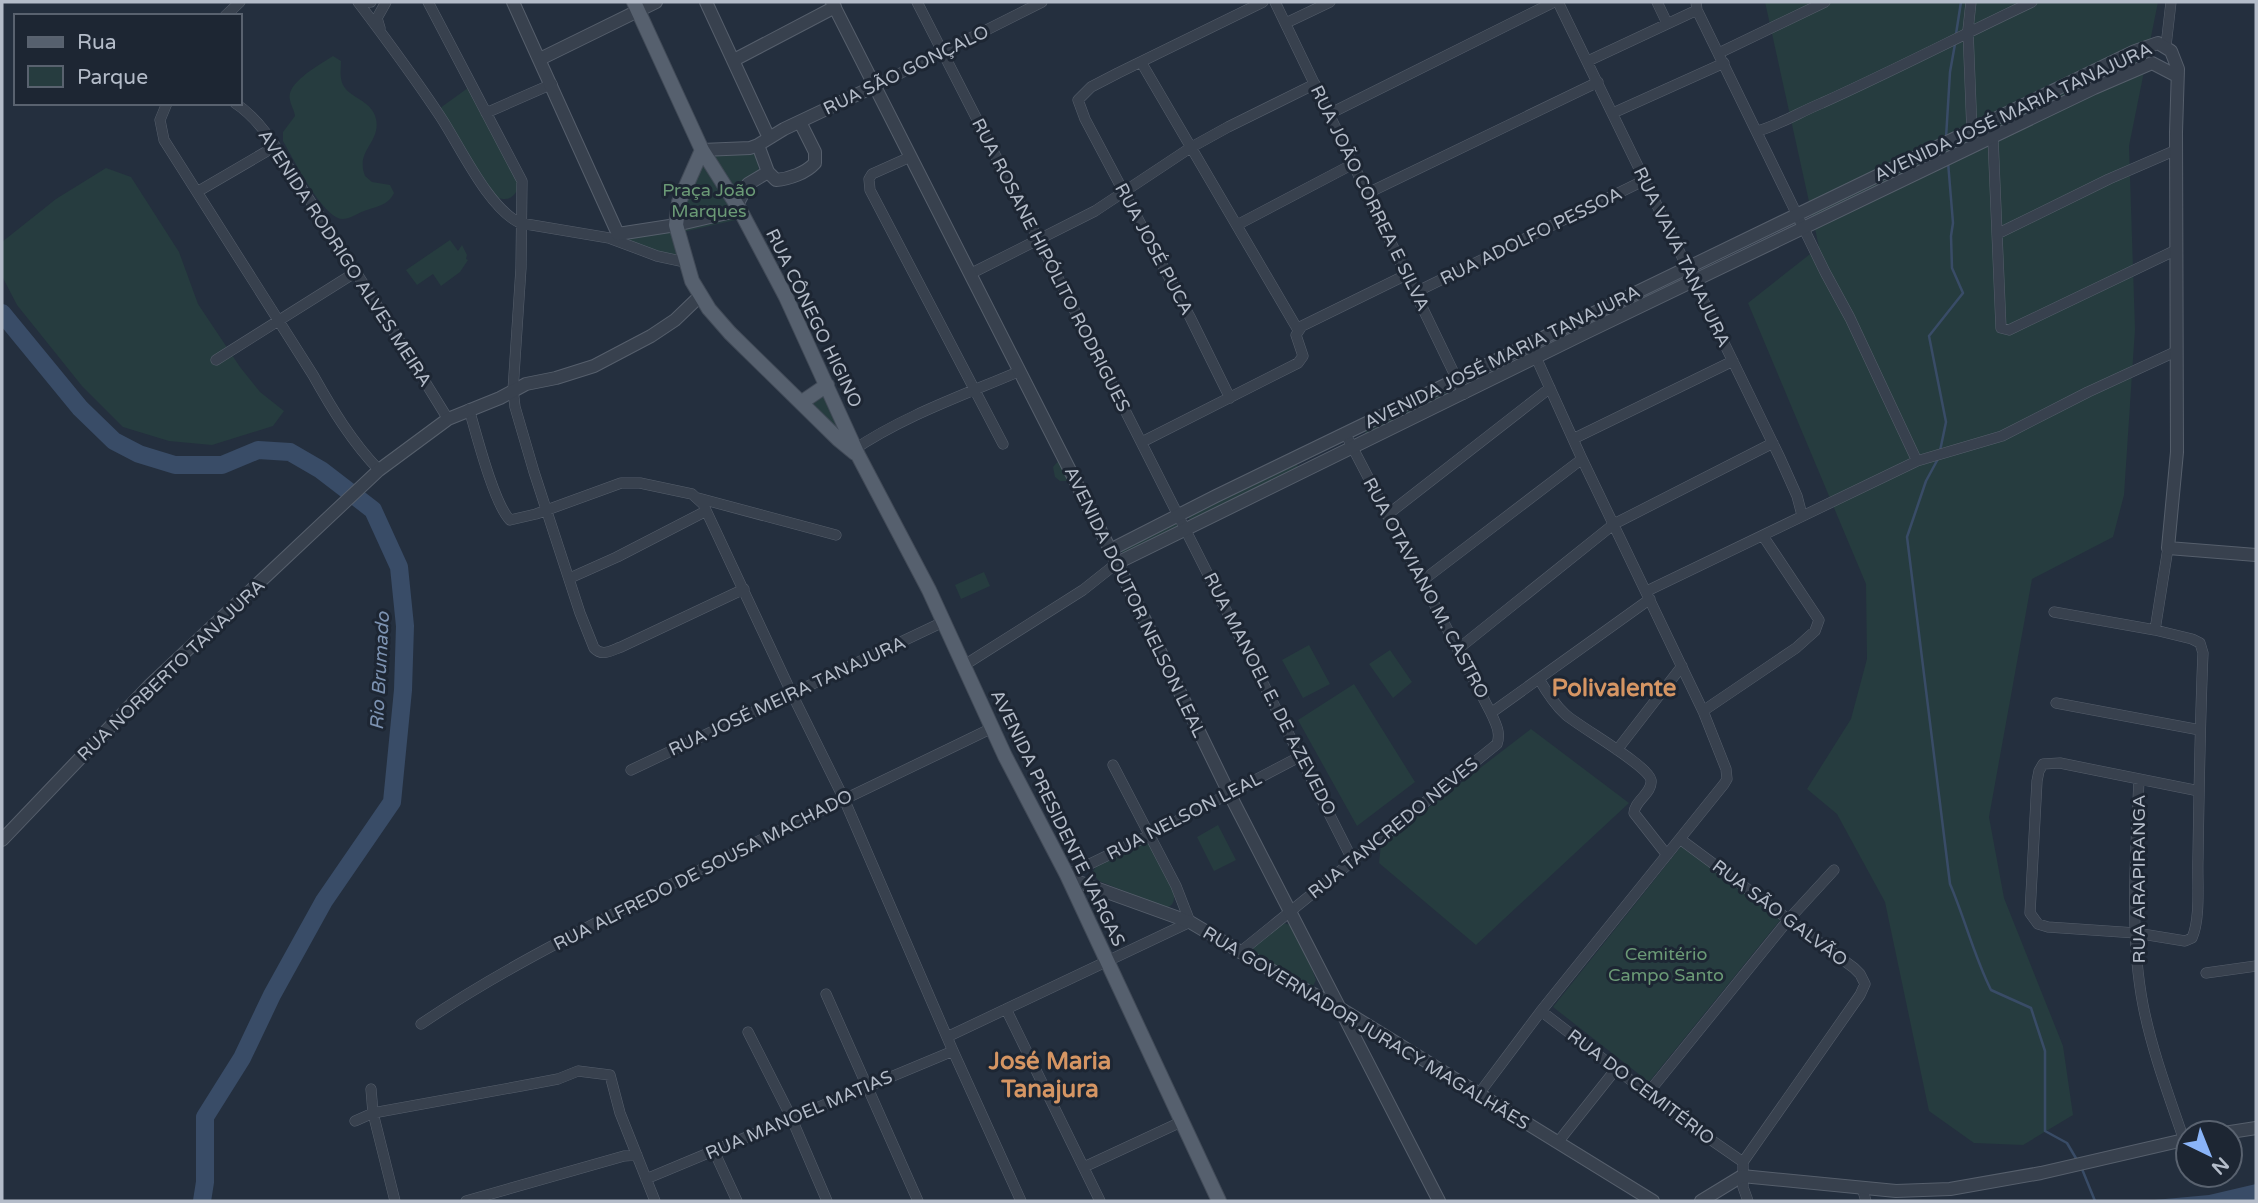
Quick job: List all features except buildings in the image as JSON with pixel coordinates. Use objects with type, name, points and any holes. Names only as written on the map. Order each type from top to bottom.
[{"type":"main road","points":[[636,6],[702,150],[738,207]]},
{"type":"main road","points":[[702,150],[679,202],[676,225],[685,262],[700,296],[730,333],[855,452]]},
{"type":"main road","name":"RUA CÔNEGO HIGINO","points":[[738,207],[786,297],[855,452]]},
{"type":"main road","points":[[802,402],[827,384]]},
{"type":"main road","name":"AVENIDA PRESIDENTE VARGAS","points":[[855,452],[905,541],[992,729],[1067,876],[1219,1201]]},
{"type":"street","points":[[227,14],[240,2]]},
{"type":"street","points":[[358,2],[440,117],[493,200],[508,216],[520,223],[613,236],[676,225],[738,207],[748,184],[768,172]]},
{"type":"street","points":[[381,32],[377,18],[386,2]]},
{"type":"street","points":[[428,2],[522,181],[521,268],[513,390],[522,434],[594,648],[604,653],[744,589]]},
{"type":"street","points":[[513,2],[552,84],[613,236],[645,253],[685,262]]},
{"type":"street","points":[[540,60],[636,6],[656,2]]},
{"type":"street","points":[[702,150],[750,148],[769,138],[706,2]]},
{"type":"street","name":"RUA ROSANE HIPÓLITO RODRIGUES","points":[[917,2],[1187,528]]},
{"type":"street","name":"RUA SÃO GONÇALO","points":[[769,138],[1042,2]]},
{"type":"street","points":[[1263,2],[1141,62],[1298,330]]},
{"type":"street","name":"RUA JOÃO CORREA E SILVA","points":[[1275,2],[1464,394]]},
{"type":"street","points":[[1286,23],[1330,2]]},
{"type":"street","points":[[1329,114],[1556,2]]},
{"type":"street","name":"RUA VAVÁ TANAJURA","points":[[1556,2],[1588,61],[1773,443],[1797,496],[1802,515]]},
{"type":"street","points":[[1657,2],[1667,23]]},
{"type":"street","points":[[1613,113],[1825,2]]},
{"type":"street","points":[[1970,2],[1968,30],[1972,132]]},
{"type":"street","points":[[1758,131],[1779,124],[1968,30],[2032,2]]},
{"type":"street","points":[[2166,46],[2171,2]]},
{"type":"street","points":[[734,60],[834,4]]},
{"type":"street","name":"AVENIDA DOUTOR NELSON LEAL","points":[[834,4],[1117,563],[1229,793],[1440,1201]]},
{"type":"street","points":[[1588,61],[1697,6],[1917,461]]},
{"type":"street","name":"AVENIDA JOSÉ MARIA TANAJURA","points":[[1110,550],[1687,266],[2152,45],[2158,43],[2166,46],[2177,63],[2177,76],[2152,63],[2094,88],[1694,280],[1117,563]]},
{"type":"street","name":"RUA JOSÉ PUCA","points":[[1141,62],[1091,87],[1079,100],[1086,119],[1191,317],[1230,398]]},
{"type":"street","points":[[2088,75],[2094,88]]},
{"type":"street","points":[[2155,630],[2168,548],[2177,452],[2177,76]]},
{"type":"street","points":[[1368,193],[1598,82]]},
{"type":"street","points":[[486,113],[552,84]]},
{"type":"street","points":[[970,274],[1070,224],[1124,193],[1190,148],[1315,84]]},
{"type":"street","points":[[166,105],[160,120],[161,133],[335,415],[362,453],[379,470]]},
{"type":"street","name":"AVENIDA RODRIGO ALVES MEIRA","points":[[238,105],[252,116],[274,147],[448,419]]},
{"type":"street","points":[[758,145],[768,172],[776,180],[792,177],[814,165],[816,156],[800,122]]},
{"type":"street","points":[[1993,138],[2001,328],[2008,330],[2176,250]]},
{"type":"street","points":[[197,192],[274,147]]},
{"type":"street","points":[[1997,234],[2109,179],[2176,150]]},
{"type":"street","points":[[910,157],[872,174],[869,178],[870,190],[1003,444]]},
{"type":"street","points":[[1237,225],[1353,164]]},
{"type":"street","name":"RUA ADOLFO PESSOA","points":[[1416,292],[1645,180]]},
{"type":"street","points":[[1822,203],[1828,217]]},
{"type":"street","points":[[216,360],[356,272]]},
{"type":"street","points":[[1142,442],[1302,360],[1303,352],[1296,335],[1298,330],[1308,322],[1408,274]]},
{"type":"street","name":"RUA NORBERTO TANAJURA","points":[[2,840],[150,685],[379,470],[448,419],[513,390],[594,366],[651,336],[675,320],[700,296]]},
{"type":"street","points":[[1627,296],[1634,310]]},
{"type":"street","points":[[1478,1094],[1541,1011],[1724,784],[1727,774],[1723,756],[1703,711],[1530,343]]},
{"type":"street","points":[[1492,713],[1649,595],[1802,515],[1917,461],[2002,436],[2177,351]]},
{"type":"street","points":[[1573,439],[1732,361]]},
{"type":"street","points":[[855,452],[869,439],[1020,370]]},
{"type":"street","points":[[1387,515],[1550,388]]},
{"type":"street","points":[[469,409],[485,466],[510,520],[520,519],[621,483],[640,483],[692,494],[836,535]]},
{"type":"street","name":"RUA OTAVIANO M. CASTRO","points":[[1345,433],[1492,713],[1499,734],[1497,744]]},
{"type":"street","points":[[1458,649],[1614,524],[1773,443]]},
{"type":"street","points":[[1422,581],[1582,458]]},
{"type":"street","points":[[698,497],[845,799],[950,1035],[953,1051],[1021,1201]]},
{"type":"street","points":[[569,578],[617,557],[706,511]]},
{"type":"street","name":"RUA MANOEL E. DE AZEVEDO","points":[[1187,528],[1353,861]]},
{"type":"street","points":[[1703,711],[1796,648],[1815,631],[1819,620],[1763,536]]},
{"type":"street","points":[[2168,548],[2256,555]]},
{"type":"street","points":[[963,666],[1083,590],[1117,563]]},
{"type":"street","points":[[2054,612],[2155,630],[2200,643],[2203,653],[2200,730],[2199,791],[2195,927],[2192,938],[2185,941],[2136,933],[2038,924],[2030,913],[2030,898],[2037,781],[2041,766],[2047,762],[2060,763],[2199,791]]},
{"type":"street","name":"RUA JOSÉ MEIRA TANAJURA","points":[[631,769],[943,622]]},
{"type":"street","points":[[1617,750],[1682,666]]},
{"type":"street","points":[[1539,679],[1565,714],[1617,750],[1651,779],[1650,788],[1634,807],[1634,813],[1667,855]]},
{"type":"street","points":[[2056,703],[2200,730]]},
{"type":"street","name":"RUA ALFREDO DE SOUSA MACHADO","points":[[421,1024],[560,941],[691,874],[992,729]]},
{"type":"street","name":"RUA TANCREDO NEVES","points":[[1240,953],[1497,744]]},
{"type":"street","name":"RUA NELSON LEAL","points":[[1067,876],[1301,755]]},
{"type":"street","points":[[950,1035],[1190,922],[1176,886],[1114,765]]},
{"type":"street","name":"RUA ARAPIRANGA","points":[[2139,779],[2136,933],[2140,981],[2147,1020],[2179,1119]]},
{"type":"street","name":"RUA SÃO GALVÃO","points":[[1681,839],[1860,974],[1865,984],[1743,1162]]},
{"type":"street","points":[[1648,1093],[1789,919],[1834,870]]},
{"type":"street","name":"RUA GOVERNADOR JURACY MAGALHÃES","points":[[1067,876],[1190,922],[1338,1007],[1653,1201]]},
{"type":"street","points":[[2206,973],[2256,966]]},
{"type":"street","points":[[826,994],[918,1201]]},
{"type":"street","points":[[1006,1009],[1100,1201]]},
{"type":"street","name":"RUA DO CEMITÉRIO","points":[[1541,1011],[1743,1162]]},
{"type":"street","points":[[748,1032],[791,1117],[827,1201]]},
{"type":"street","name":"RUA MANOEL MATIAS","points":[[646,1180],[868,1084],[953,1051]]},
{"type":"street","points":[[1558,1142],[1616,1069]]},
{"type":"street","points":[[355,1121],[373,1113],[558,1079],[578,1071],[610,1075],[620,1113],[655,1201]]},
{"type":"street","points":[[371,1089],[373,1113],[395,1201]]},
{"type":"street","points":[[1084,1167],[1183,1121]]},
{"type":"street","points":[[1700,1201],[1742,1177],[1864,1195],[1927,1192],[2053,1170],[2174,1142]]},
{"type":"street","points":[[714,1151],[737,1201]]},
{"type":"street","points":[[466,1201],[624,1156],[637,1156]]},
{"type":"street","points":[[1743,1162],[1742,1177],[1748,1201]]},
{"type":"green space","points":[[1765,2],[2158,2],[2129,146],[2135,329],[2124,495],[2113,537],[2032,579],[1989,817],[2004,898],[2063,1046],[2073,1115],[2023,1145],[1974,1143],[1929,1111],[1885,902],[1837,814],[1807,789],[1851,719],[1867,659],[1866,584],[1748,303],[1819,247]]},
{"type":"green space","points":[[333,56],[341,61],[343,85],[369,107],[376,119],[375,134],[363,160],[365,176],[372,182],[390,185],[394,193],[383,204],[342,219],[334,216],[317,198],[283,141],[283,132],[295,116],[290,100],[293,87],[305,75]]},
{"type":"green space","points":[[472,85],[520,177],[516,192],[510,198],[496,197],[436,111]]},
{"type":"green space","name":"Praça João Marques","points":[[756,148],[759,171],[750,176],[740,219],[683,232],[674,221],[699,157]]},
{"type":"green space","points":[[106,168],[131,177],[179,252],[198,304],[260,392],[284,411],[273,426],[212,445],[169,441],[123,427],[82,386],[17,305],[2,276],[2,242],[56,199]]},
{"type":"green space","points":[[665,230],[675,232],[677,256],[622,243],[622,233]]},
{"type":"green space","points":[[450,240],[458,251],[462,245],[467,255],[468,260],[460,272],[441,286],[433,274],[417,285],[406,270]]},
{"type":"green space","points":[[1450,388],[1452,396],[1367,437],[1365,431]]},
{"type":"green space","points":[[827,394],[844,437],[811,403]]},
{"type":"green space","points":[[1060,459],[1072,481],[1060,481],[1055,477],[1053,467]]},
{"type":"green space","points":[[1297,464],[1298,469],[1191,522],[1188,517]]},
{"type":"green space","points":[[1177,523],[1179,530],[1125,556],[1121,551]]},
{"type":"green space","points":[[984,572],[990,586],[961,599],[955,585]]},
{"type":"green space","points":[[1309,645],[1330,684],[1303,698],[1282,660]]},
{"type":"green space","points":[[1390,650],[1412,682],[1393,698],[1369,664]]},
{"type":"green space","points":[[1354,684],[1415,782],[1357,826],[1298,720]]},
{"type":"green space","points":[[1531,729],[1629,803],[1476,945],[1379,863],[1381,844]]},
{"type":"green space","points":[[1218,825],[1236,860],[1214,871],[1197,837]]},
{"type":"green space","points":[[1147,842],[1172,887],[1174,901],[1167,908],[1099,881],[1092,873],[1096,867]]},
{"type":"green space","name":"Cemitério Campo Santo","points":[[1683,844],[1781,919],[1649,1082],[1553,1007]]},
{"type":"green space","points":[[1281,922],[1290,925],[1303,944],[1316,980],[1313,986],[1253,953],[1251,949]]},
{"type":"water","points":[[2256,1184],[2256,1201],[2143,1201],[2209,1195],[2244,1189]]},
{"type":"waterway","points":[[1956,34],[1961,2]]},
{"type":"waterway","points":[[1946,138],[1950,72],[1955,44]]},
{"type":"waterway","points":[[1940,451],[1946,422],[1929,336],[1963,293],[1952,268],[1953,223],[1948,162]]},
{"type":"waterway","name":"Rio Brumado","points":[[2,313],[80,408],[114,441],[139,454],[175,465],[222,465],[258,450],[290,452],[321,470],[373,510],[399,567],[405,626],[403,690],[392,802],[324,901],[272,995],[242,1058],[205,1117],[205,1182],[202,1201]]},
{"type":"waterway","points":[[1939,457],[1926,481],[1907,537],[1950,884],[1991,990],[2031,1008],[2045,1051],[2045,1131],[2067,1143],[2077,1160]]},
{"type":"waterway","points":[[2082,1169],[2095,1201]]},
{"type":"district","name":"Polivalente","points":[[1614,688]]},
{"type":"district","name":"José Maria Tanajura","points":[[1050,1075]]}]
